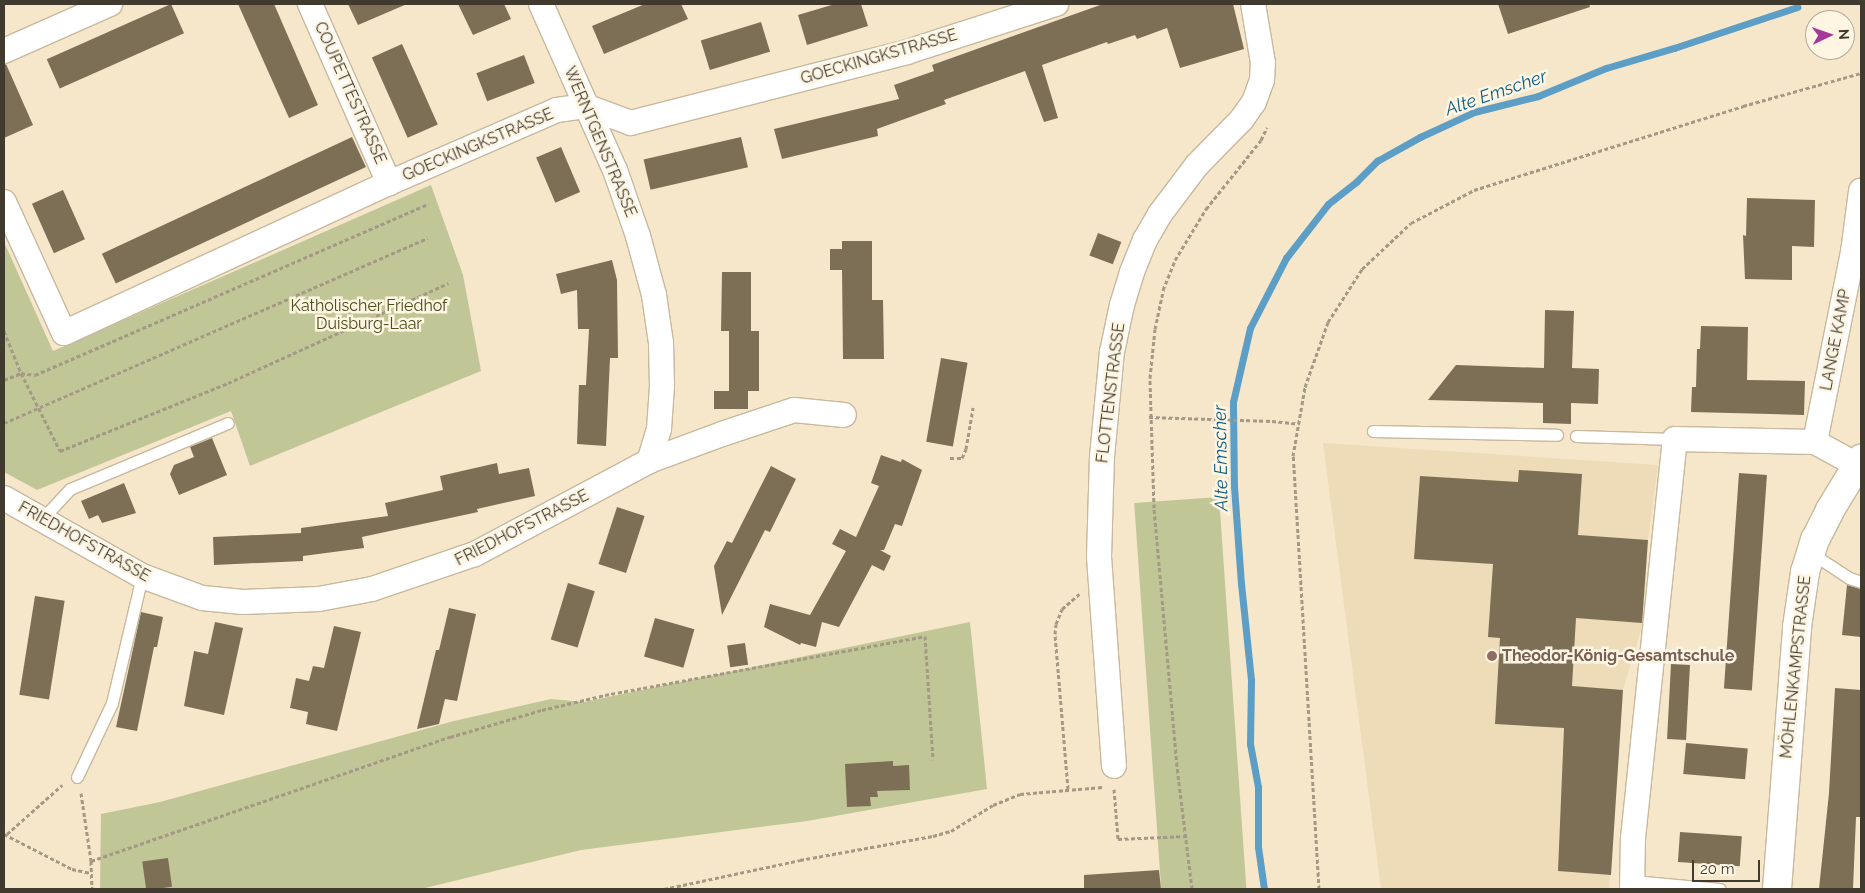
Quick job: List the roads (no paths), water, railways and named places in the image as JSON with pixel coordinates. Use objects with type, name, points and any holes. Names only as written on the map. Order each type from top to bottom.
[{"type":"street","points":[[4,51],[110,4]]},
{"type":"street","name":"COUPETTESTRASSE","points":[[310,4],[389,183]]},
{"type":"street","name":"WERNTGENSTRASSE","points":[[541,4],[615,170],[638,236],[654,295],[661,343],[662,386],[659,429],[649,461]]},
{"type":"street","name":"FLOTTENSTRASSE","points":[[1114,766],[1101,589],[1100,506],[1102,457],[1112,352],[1122,305],[1145,240],[1160,214],[1197,165],[1242,119],[1254,102],[1262,80],[1263,63],[1253,4]]},
{"type":"street","name":"GOECKINGKSTRASSE","points":[[4,202],[64,333],[389,183],[557,110],[585,106],[631,123],[907,52],[1046,6]]},
{"type":"street","name":"LANGE KAMP","points":[[1815,442],[1853,252],[1861,191]]},
{"type":"street","name":"FRIEDHOFSTRASSE","points":[[4,498],[142,576],[202,598],[243,602],[319,599],[372,589],[475,554],[649,461],[794,410],[844,415]]},
{"type":"street","points":[[1633,885],[1633,838],[1676,440],[1815,442],[1859,462]]},
{"type":"street","name":"MÖHLENKAMPSTRASSE","points":[[1777,889],[1797,627],[1805,572],[1811,553],[1830,510],[1859,462]]},
{"type":"lane","points":[[42,519],[70,489],[228,423]]},
{"type":"lane","points":[[1373,431],[1557,436]]},
{"type":"lane","points":[[1576,436],[1676,440]]},
{"type":"lane","points":[[1811,553],[1849,578],[1861,582]]},
{"type":"lane","points":[[77,777],[112,703],[142,576]]},
{"type":"lane","points":[[1633,885],[1720,889]]},
{"type":"waterway","name":"Alte Emscher","points":[[1264,889],[1258,847],[1258,787],[1250,744],[1251,680],[1241,584],[1234,487],[1233,402],[1250,328],[1286,258],[1328,204],[1356,182],[1377,161],[1420,137],[1474,112],[1538,96],[1606,68],[1674,48],[1797,7]]},
{"type":"place","name":"Theodor-König-Gesamtschule","points":[[1492,656]]},
{"type":"park label","name":"Katholischer Friedhof Duisburg-Laar","points":[[369,315]]}]
